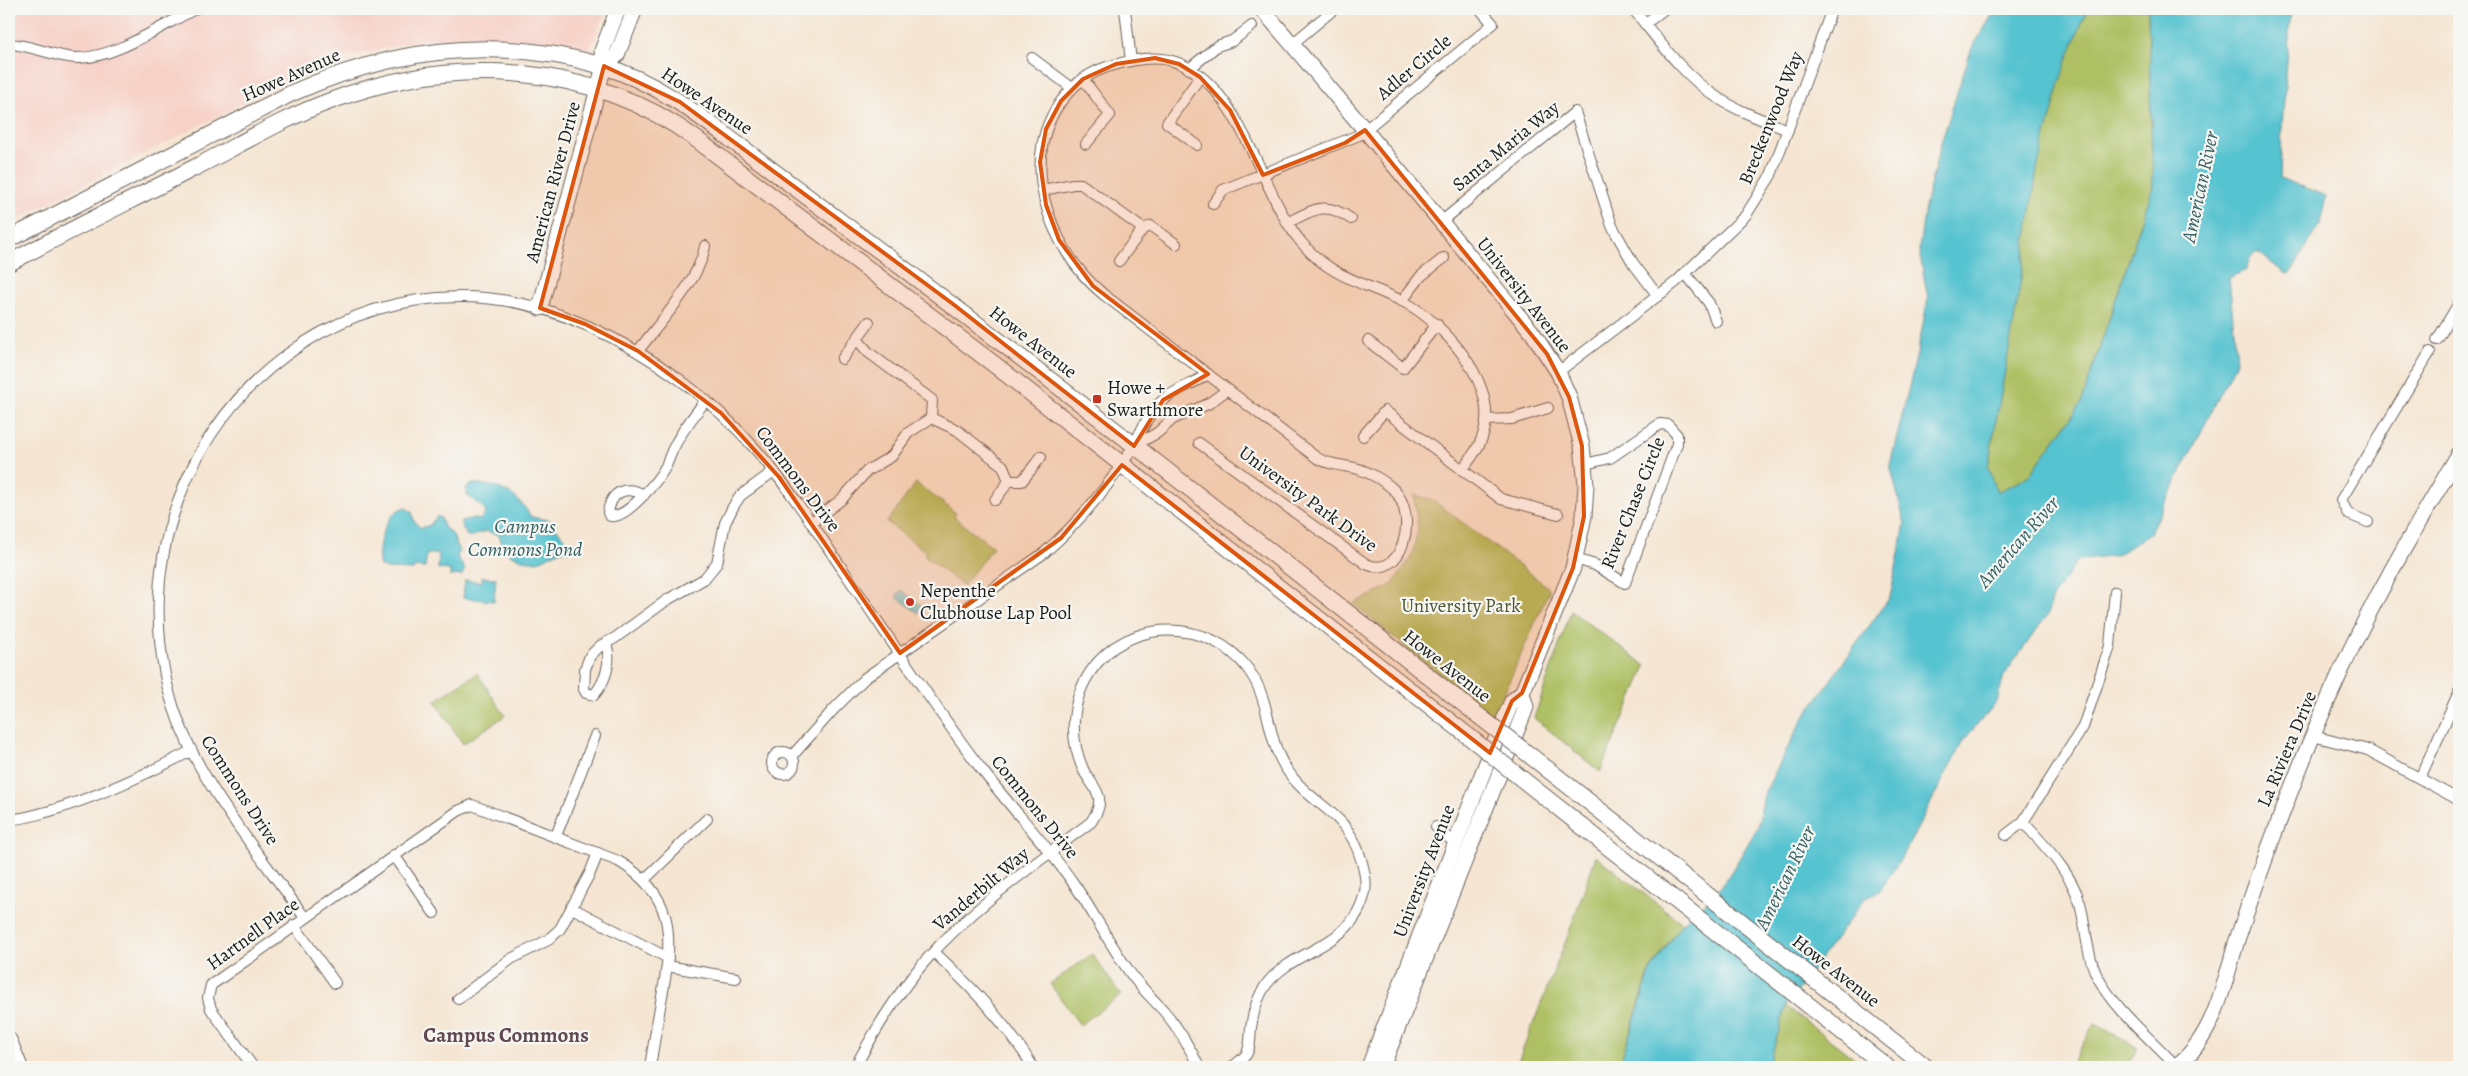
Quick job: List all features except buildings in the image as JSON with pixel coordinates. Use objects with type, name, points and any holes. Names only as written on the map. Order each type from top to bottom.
[{"type":"main road","name":"Howe Avenue","points":[[9,239],[292,93],[337,74],[378,61],[422,52],[488,48],[537,52],[604,66],[657,89],[686,106],[953,304],[1926,1067]]},
{"type":"main road","name":"Howe Avenue","points":[[9,263],[309,110],[375,86],[431,76],[496,72],[531,73],[598,89],[648,108],[678,125],[995,365],[1887,1067]]},
{"type":"street","name":"American River Drive","points":[[540,308],[604,66],[602,50],[618,9]]},
{"type":"street","name":"American River Drive","points":[[604,66],[617,55],[636,9]]},
{"type":"street","points":[[1126,9],[1130,61]]},
{"type":"street","name":"University Avenue","points":[[1262,9],[1532,332],[1558,372],[1577,420],[1585,464],[1584,516],[1575,559],[1522,693],[1512,700],[1369,1067]]},
{"type":"street","points":[[1291,44],[1334,9]]},
{"type":"street","name":"Adler Circle","points":[[1365,130],[1492,24],[1480,9]]},
{"type":"street","points":[[1633,9],[1684,70],[1714,95],[1741,111],[1788,130]]},
{"type":"street","points":[[1646,24],[1664,9]]},
{"type":"street","name":"Breckenwood Way","points":[[1558,372],[1686,273],[1746,215],[1771,175],[1832,9]]},
{"type":"street","points":[[9,42],[35,47],[61,56],[89,57],[112,51],[190,10]]},
{"type":"street","points":[[1189,69],[1217,46],[1232,41],[1252,26]]},
{"type":"street","points":[[1032,58],[1072,88]]},
{"type":"street","name":"University Park Drive","points":[[1199,443],[1366,564],[1376,568],[1386,566],[1398,554],[1406,536],[1408,521],[1403,502],[1393,488],[1356,469],[1332,465],[1317,458],[1103,294],[1079,271],[1067,254],[1052,224],[1043,190],[1040,162],[1046,129],[1053,112],[1072,88],[1083,79],[1103,68],[1130,61],[1156,58],[1169,60],[1189,69],[1200,78],[1218,95],[1234,116],[1287,223],[1306,248],[1338,274],[1402,301],[1437,324],[1449,337],[1479,381],[1484,393],[1486,420],[1482,440],[1462,470]]},
{"type":"street","points":[[1197,145],[1168,122],[1200,78]]},
{"type":"street","points":[[1083,79],[1110,115],[1086,144]]},
{"type":"street","name":"Santa Maria Way","points":[[1441,222],[1575,112],[1612,226],[1633,263],[1658,296]]},
{"type":"street","points":[[1213,204],[1224,190],[1345,143],[1365,130]]},
{"type":"street","points":[[1043,190],[1081,184],[1143,229]]},
{"type":"street","points":[[1287,223],[1327,207],[1335,208],[1351,218]]},
{"type":"street","points":[[1119,260],[1143,229],[1151,226],[1176,244]]},
{"type":"street","points":[[638,351],[695,276],[703,257],[705,246]]},
{"type":"street","points":[[1402,301],[1421,276],[1444,258]]},
{"type":"street","points":[[1686,273],[1709,303],[1716,321]]},
{"type":"street","name":"Commons Drive","points":[[305,918],[214,790],[191,751],[178,720],[166,677],[159,621],[160,576],[171,522],[186,480],[207,440],[233,404],[268,367],[301,343],[328,328],[376,309],[419,300],[456,297],[487,298],[540,308],[584,324],[638,351],[667,370],[706,400],[739,431],[774,471],[986,774],[1051,853],[1098,920],[1130,974],[1187,1040],[1199,1067]]},
{"type":"street","points":[[2437,340],[2459,303]]},
{"type":"street","points":[[842,358],[869,322]]},
{"type":"street","points":[[1368,341],[1403,368],[1437,324]]},
{"type":"street","points":[[857,339],[868,352],[932,400],[931,418]]},
{"type":"street","points":[[2368,522],[2348,514],[2341,500],[2430,352]]},
{"type":"street","points":[[792,756],[865,678],[1044,553],[1061,538],[1122,465],[1134,446],[1143,424],[1163,400],[1196,383],[1208,374]]},
{"type":"street","points":[[1134,446],[1157,433],[1173,419],[1208,404],[1227,390]]},
{"type":"street","points":[[644,495],[665,467],[675,445],[706,400]]},
{"type":"street","points":[[1486,420],[1512,419],[1548,408]]},
{"type":"street","points":[[1363,436],[1385,411],[1501,500],[1558,514]]},
{"type":"street","points":[[811,524],[839,502],[867,470],[892,456],[908,434],[931,418]]},
{"type":"street","points":[[931,418],[957,430],[1003,466],[1009,481]]},
{"type":"street","name":"River Chase Circle","points":[[1575,559],[1596,565],[1625,583],[1677,444],[1677,435],[1668,425],[1660,424],[1610,458],[1585,464]]},
{"type":"street","name":"La Riviera Drive","points":[[2177,1066],[2196,1047],[2212,1018],[2274,832],[2313,736],[2371,610],[2420,519],[2459,454]]},
{"type":"street","points":[[1009,481],[1022,481],[1041,457]]},
{"type":"street","points":[[606,643],[667,600],[704,579],[717,564],[725,523],[740,496],[756,482],[774,471]]},
{"type":"street","points":[[995,500],[1009,481]]},
{"type":"street","points":[[2006,835],[2023,822],[2083,727],[2110,646],[2115,592]]},
{"type":"street","name":"Vanderbilt Way","points":[[855,1067],[890,1007],[934,952],[982,906],[1091,822],[1098,812],[1098,794],[1079,761],[1075,746],[1073,723],[1080,691],[1097,663],[1120,644],[1133,637],[1163,630],[1191,632],[1206,636],[1235,654],[1247,668],[1261,691],[1271,737],[1284,766],[1303,790],[1331,811],[1348,829],[1358,847],[1366,882],[1360,905],[1340,934],[1283,969],[1264,988],[1255,1010],[1248,1052],[1232,1067]]},
{"type":"street","points":[[2420,778],[2459,692]]},
{"type":"street","name":"University Avenue","points":[[1382,1067],[1526,707],[1522,693]]},
{"type":"street","points":[[556,836],[595,736]]},
{"type":"street","points":[[2313,736],[2368,750],[2459,800]]},
{"type":"street","points":[[10,821],[104,792],[152,772],[191,751]]},
{"type":"street","name":"Hartnell Place","points":[[253,1067],[212,1009],[208,998],[208,991],[216,980],[458,810],[472,805],[618,861],[644,880],[658,898],[667,921],[670,936],[668,962],[650,1067]]},
{"type":"street","points":[[644,880],[707,818]]},
{"type":"street","points":[[2023,822],[2048,849],[2069,880],[2079,901],[2091,960],[2105,990],[2177,1066]]},
{"type":"street","points":[[1436,827],[1445,836],[1457,842]]},
{"type":"street","points":[[458,1000],[511,959],[548,940],[560,929],[598,853]]},
{"type":"street","points":[[394,856],[434,913]]},
{"type":"street","points":[[572,908],[668,962],[736,978]]},
{"type":"street","points":[[294,925],[335,983]]},
{"type":"street","name":"Vanderbilt Way","points":[[934,952],[964,980],[1011,1034],[1033,1067]]},
{"type":"street","points":[[9,1040],[20,1067]]},
{"type":"highlighted area","points":[[1155,58],[1179,64],[1200,77],[1230,110],[1263,175],[1345,143],[1365,130],[1547,354],[1569,397],[1582,446],[1584,516],[1573,568],[1522,693],[1512,701],[1490,753],[1122,465],[1061,538],[900,653],[779,477],[721,413],[638,351],[585,324],[540,308],[604,66],[680,102],[953,304],[1134,446],[1163,400],[1208,374],[1093,286],[1059,240],[1046,205],[1040,162],[1046,129],[1061,101],[1083,79],[1116,64]]},
{"type":"shaded area","points":[[9,9],[606,9],[589,48],[582,49],[526,39],[464,37],[407,43],[346,57],[297,76],[9,223]]},
{"type":"green space","points":[[2087,9],[2148,9],[2153,187],[2081,404],[2028,477],[1997,492],[1988,466],[2018,298],[2037,169],[2063,70]]},
{"type":"green space","points":[[916,483],[956,513],[954,517],[993,547],[963,586],[924,556],[926,552],[887,522]]},
{"type":"green space","name":"University Park","points":[[1414,495],[1433,500],[1550,589],[1493,718],[1353,604],[1393,584],[1412,555],[1418,529]]},
{"type":"green space","points":[[1571,611],[1646,666],[1600,772],[1534,718]]},
{"type":"green space","points":[[477,673],[505,716],[463,744],[435,701]]},
{"type":"green space","points":[[1596,856],[1682,923],[1650,970],[1619,1067],[1516,1067],[1567,938]]},
{"type":"green space","points":[[1092,954],[1121,995],[1080,1025],[1050,984]]},
{"type":"green space","points":[[1786,1006],[1865,1067],[1768,1067]]},
{"type":"green space","points":[[2094,1023],[2138,1048],[2127,1067],[2082,1067],[2073,1062]]},
{"type":"water","name":"American River","points":[[1996,9],[2087,9],[2063,71],[2037,169],[2018,298],[1988,466],[1997,492],[2028,477],[2081,404],[2153,187],[2148,9],[2291,9],[2280,178],[2326,196],[2320,224],[2290,274],[2284,273],[2258,252],[2250,259],[2246,270],[2229,278],[2237,361],[2150,533],[2117,555],[2078,560],[2054,595],[2046,617],[2004,675],[1997,702],[1963,741],[1905,852],[1880,891],[1866,897],[1786,1006],[1768,1067],[1619,1067],[1651,970],[1682,923],[1715,895],[1731,872],[1758,827],[1764,794],[1802,720],[1890,597],[1905,524],[1890,465],[1917,354],[1928,299],[1919,250],[1925,206],[1941,143],[1971,50]]},
{"type":"water","name":"Campus Commons Pond","points":[[472,484],[499,488],[514,496],[531,517],[549,520],[573,548],[569,551],[558,552],[541,560],[531,561],[516,557],[504,550],[499,535],[486,531],[473,536],[467,536],[460,522],[472,518],[480,520],[486,512],[468,496],[466,488]]},
{"type":"water","name":"Campus Commons Pond","points":[[405,507],[412,512],[414,521],[421,528],[430,525],[437,516],[441,518],[444,527],[453,535],[459,552],[457,557],[465,569],[462,575],[450,576],[450,570],[438,569],[439,554],[427,554],[425,568],[415,567],[413,570],[387,569],[380,566],[379,550],[383,532],[392,516],[398,510]]},
{"type":"water","points":[[482,577],[496,578],[494,601],[463,598],[465,580],[482,582]]},
{"type":"water","name":"Nepenthe Clubhouse Lap Pool","points":[[901,590],[923,606],[918,613],[896,597]]},
{"type":"place","name":"Howe + Swarthmore","points":[[1097,399]]},
{"type":"place","name":"Nepenthe Clubhouse Lap Pool","points":[[910,602]]},
{"type":"district","name":"Campus Commons","points":[[506,1035]]}]
